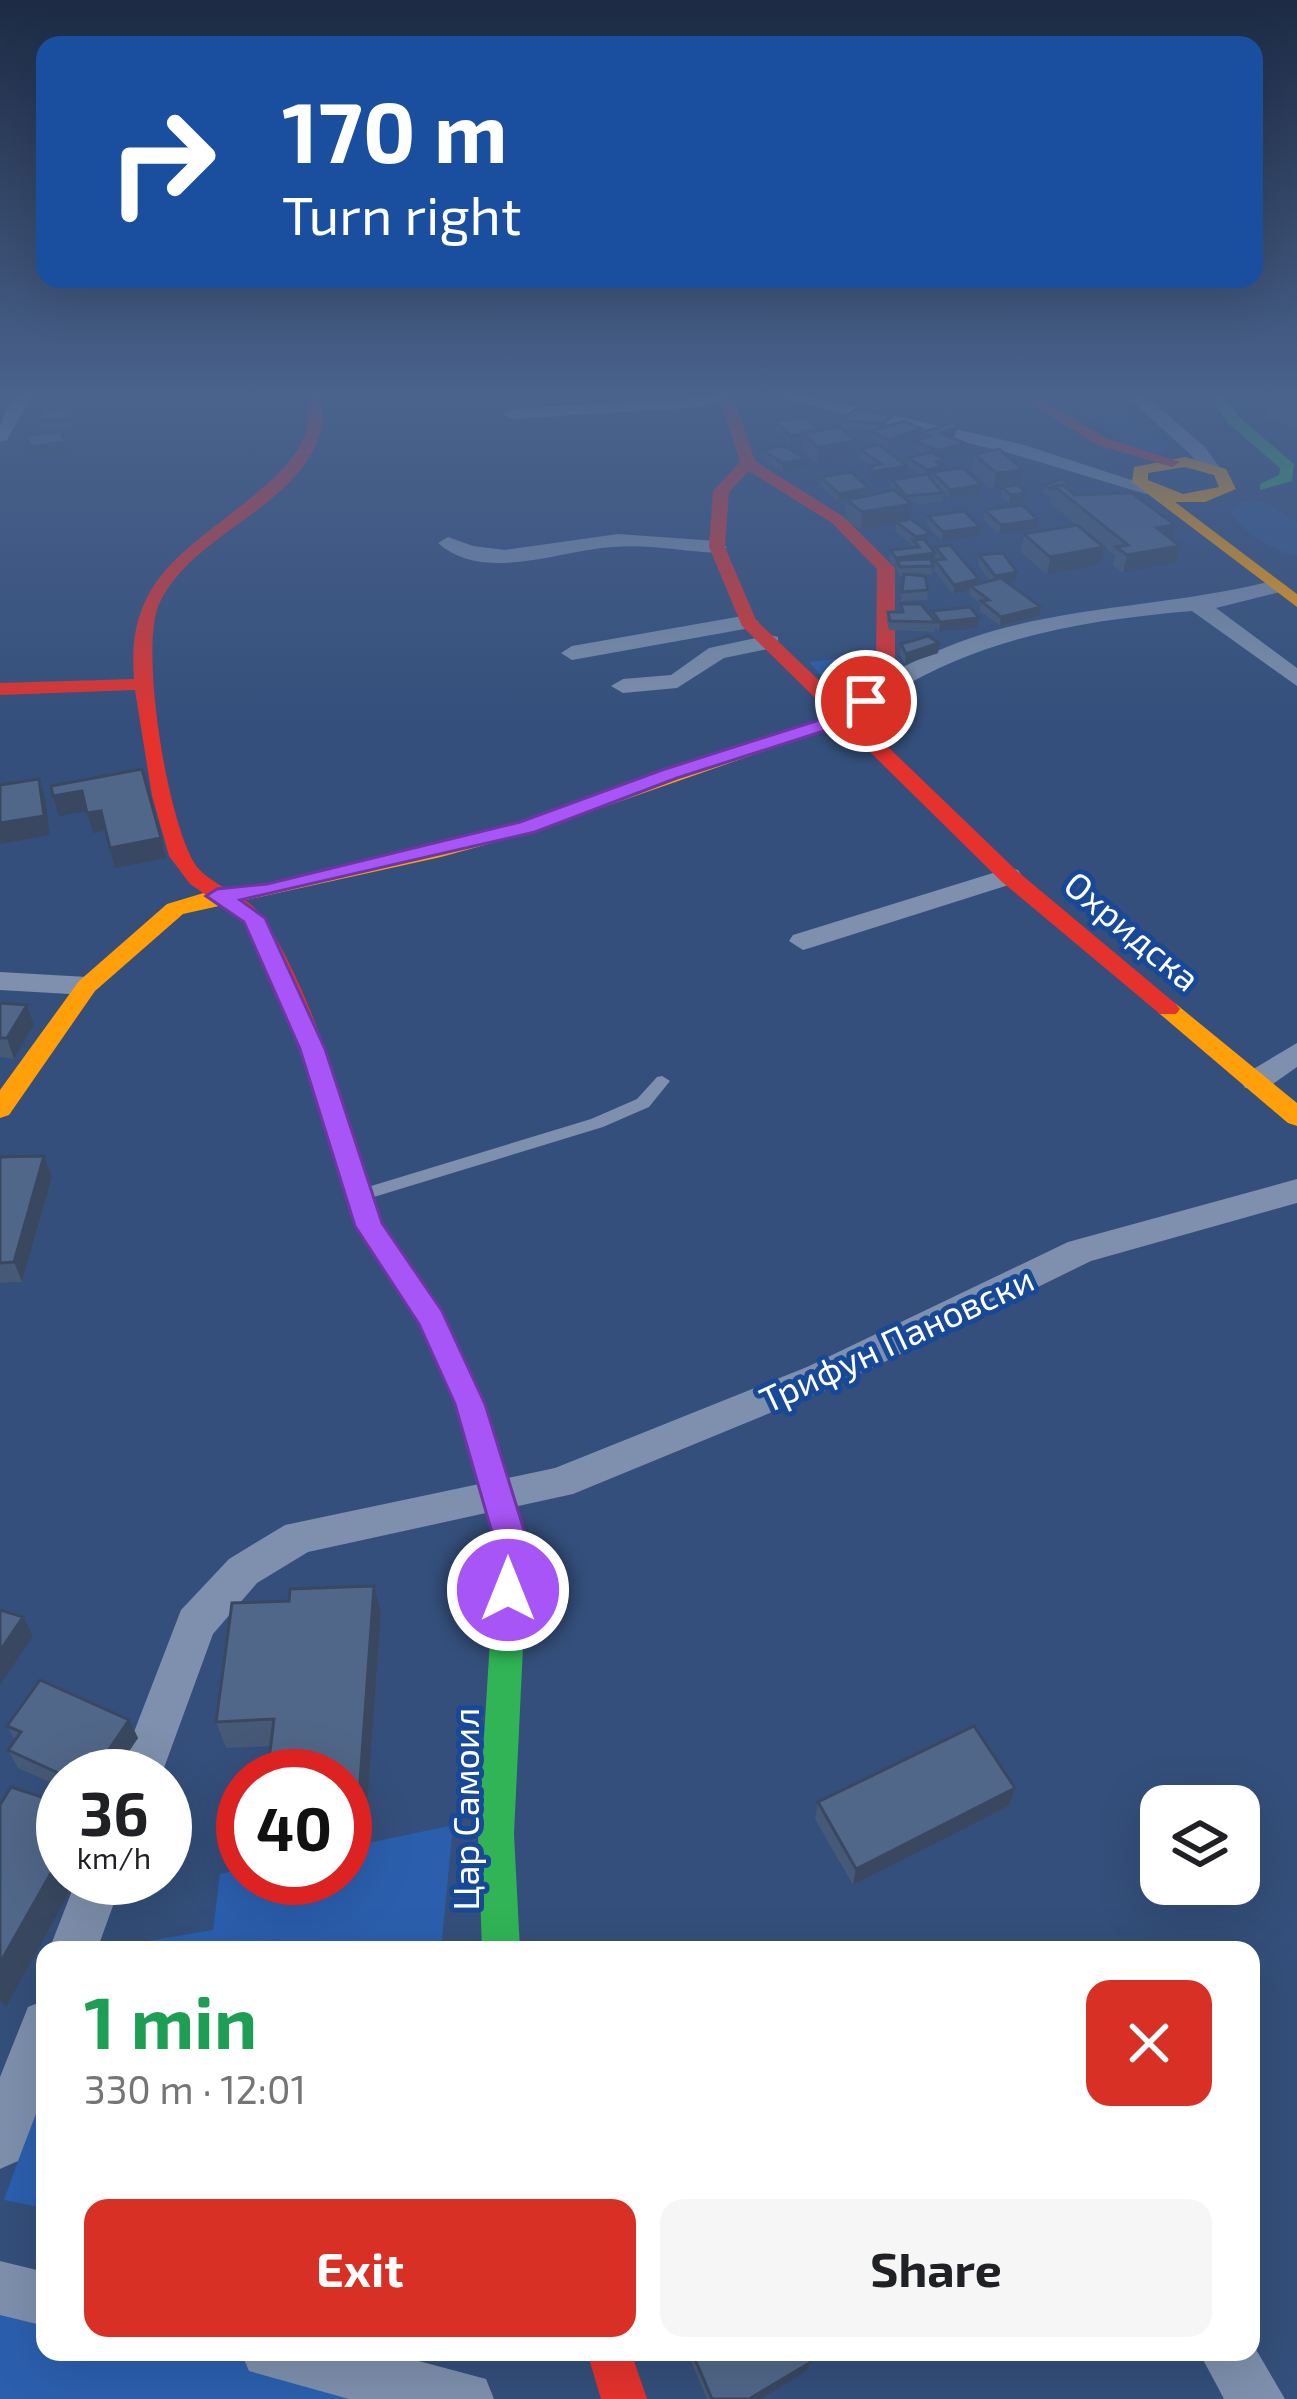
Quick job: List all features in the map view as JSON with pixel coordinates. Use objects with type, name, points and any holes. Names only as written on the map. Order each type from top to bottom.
[{"type":"street","name":"Цар Самоил","points":[[247,508],[162,583],[141,628],[142,684],[174,843],[189,872],[253,918],[313,1049],[369,1226],[432,1319],[470,1404],[499,1493],[512,1543],[496,1834],[501,1941]]},
{"type":"street","name":"Охридска","points":[[720,508],[717,548],[748,622],[1010,876],[1297,1117]]},
{"type":"street","name":"Охридска","points":[[819,508],[867,544],[886,568],[888,595],[882,627],[886,687],[927,795]]},
{"type":"street","points":[[1173,508],[1286,594]]},
{"type":"street","points":[[448,543],[466,554],[517,557],[608,540],[717,548]]},
{"type":"street","points":[[0,1109],[87,986],[175,909],[528,827],[846,716],[916,668],[1028,624],[1286,594]]},
{"type":"street","points":[[1196,603],[1297,679]]},
{"type":"street","points":[[572,653],[748,622]]},
{"type":"street","points":[[623,686],[676,681],[717,653],[770,642]]},
{"type":"street","points":[[0,689],[142,684]]},
{"type":"street","points":[[803,941],[1010,876]]},
{"type":"street","points":[[0,981],[87,986]]},
{"type":"street","points":[[1256,1081],[1297,1053]]},
{"type":"street","name":"Трифун Пановски","points":[[149,1749],[196,1623],[243,1571],[299,1537],[559,1483],[800,1386],[1080,1251],[1297,1191]]},
{"type":"street","points":[[76,1941],[90,1905]]},
{"type":"street","points":[[0,2143],[36,2048]]},
{"type":"street","points":[[0,2288],[36,2297]]},
{"type":"street","points":[[306,2361],[466,2399]]},
{"type":"street","points":[[612,2361],[624,2399]]},
{"type":"street","points":[[1232,2361],[1257,2399]]},
{"type":"lane","points":[[359,1196],[597,1123],[644,1103],[662,1081]]},
{"type":"shaded area","points":[[861,656],[875,690],[842,699],[809,662]]},
{"type":"shaded area","points":[[453,1825],[442,1941],[148,1941],[213,1930],[216,1905],[372,1905],[372,1842]]},
{"type":"shaded area","points":[[36,2111],[36,2206],[4,2200]]},
{"type":"shaded area","points":[[0,2288],[36,2297],[36,2361],[306,2361],[466,2399],[0,2399]]},
{"type":"building","points":[[1025,508],[1038,520],[1001,525],[985,510]]},
{"type":"building","points":[[1082,508],[1152,508],[1175,525],[1157,528],[1180,546],[1127,555],[1116,547],[1128,545]]},
{"type":"building","points":[[964,511],[980,527],[943,532],[928,516]]},
{"type":"building","points":[[911,519],[931,534],[916,537],[896,522]]},
{"type":"building","points":[[1077,525],[1104,547],[1050,557],[1024,534]]},
{"type":"building","points":[[924,539],[935,553],[896,558],[890,550],[919,547],[913,540]]},
{"type":"building","points":[[950,545],[979,579],[954,585],[935,560],[945,559],[935,547]]},
{"type":"building","points":[[1003,553],[1017,572],[995,576],[979,555]]},
{"type":"building","points":[[931,559],[933,566],[900,567],[897,560]]},
{"type":"building","points":[[904,574],[925,576],[928,590],[902,592]]},
{"type":"building","points":[[1001,578],[1041,607],[1001,617],[970,586]]},
{"type":"building","points":[[901,604],[921,604],[936,622],[890,621],[888,612],[903,612]]},
{"type":"building","points":[[970,607],[979,618],[940,622],[932,611]]},
{"type":"building","points":[[928,636],[939,643],[906,654],[901,644]]},
{"type":"building","points":[[142,769],[161,838],[110,848],[101,811],[87,813],[82,791],[53,796],[51,786]]},
{"type":"building","points":[[39,779],[44,816],[0,823],[0,785]]},
{"type":"building","points":[[0,1003],[27,1005],[7,1038],[0,1038]]},
{"type":"building","points":[[44,1156],[14,1262],[0,1263],[0,1157]]},
{"type":"building","points":[[374,1586],[362,1749],[270,1749],[274,1719],[216,1722],[232,1603],[289,1601],[290,1589]]},
{"type":"building","points":[[0,1610],[23,1617],[0,1651]]},
{"type":"building","points":[[40,1680],[129,1720],[109,1749],[36,1749],[36,1763],[8,1750],[21,1732],[7,1726]]},
{"type":"building","points":[[974,1726],[1015,1788],[856,1869],[818,1802]]},
{"type":"building","points":[[11,1787],[36,1795],[36,1900],[0,1963],[0,1805]]},
{"type":"building","points":[[696,2361],[811,2362],[749,2399],[712,2399]]},
{"type":"waterway","points":[[1253,513],[1297,543]]},
{"type":"traffic: fast","points":[[364,1211],[369,1226],[432,1319],[470,1404],[512,1543],[496,1834],[501,1941]]},
{"type":"traffic: slow","points":[[1172,508],[1297,602]]},
{"type":"traffic: slow","points":[[0,1109],[87,986],[175,909],[217,896],[267,891],[441,851],[528,827],[846,716],[886,687]]},
{"type":"traffic: slow","points":[[1168,1009],[1297,1117]]},
{"type":"traffic: jam","points":[[248,508],[174,571],[151,601],[141,634],[141,655],[155,759],[171,829],[190,873],[249,914],[273,954],[317,1063],[364,1211]]},
{"type":"traffic: jam","points":[[720,508],[717,547],[748,622],[1009,876],[1168,1009]]},
{"type":"traffic: jam","points":[[819,508],[838,520],[886,568],[885,662],[898,717]]},
{"type":"traffic: jam","points":[[0,689],[142,684]]},
{"type":"traffic: jam","points":[[612,2361],[624,2399]]},
{"type":"route","points":[[508,1590],[512,1543],[470,1404],[432,1319],[369,1226],[313,1049],[253,918],[217,896],[267,891],[528,827],[670,774],[823,725],[866,701]]}]
